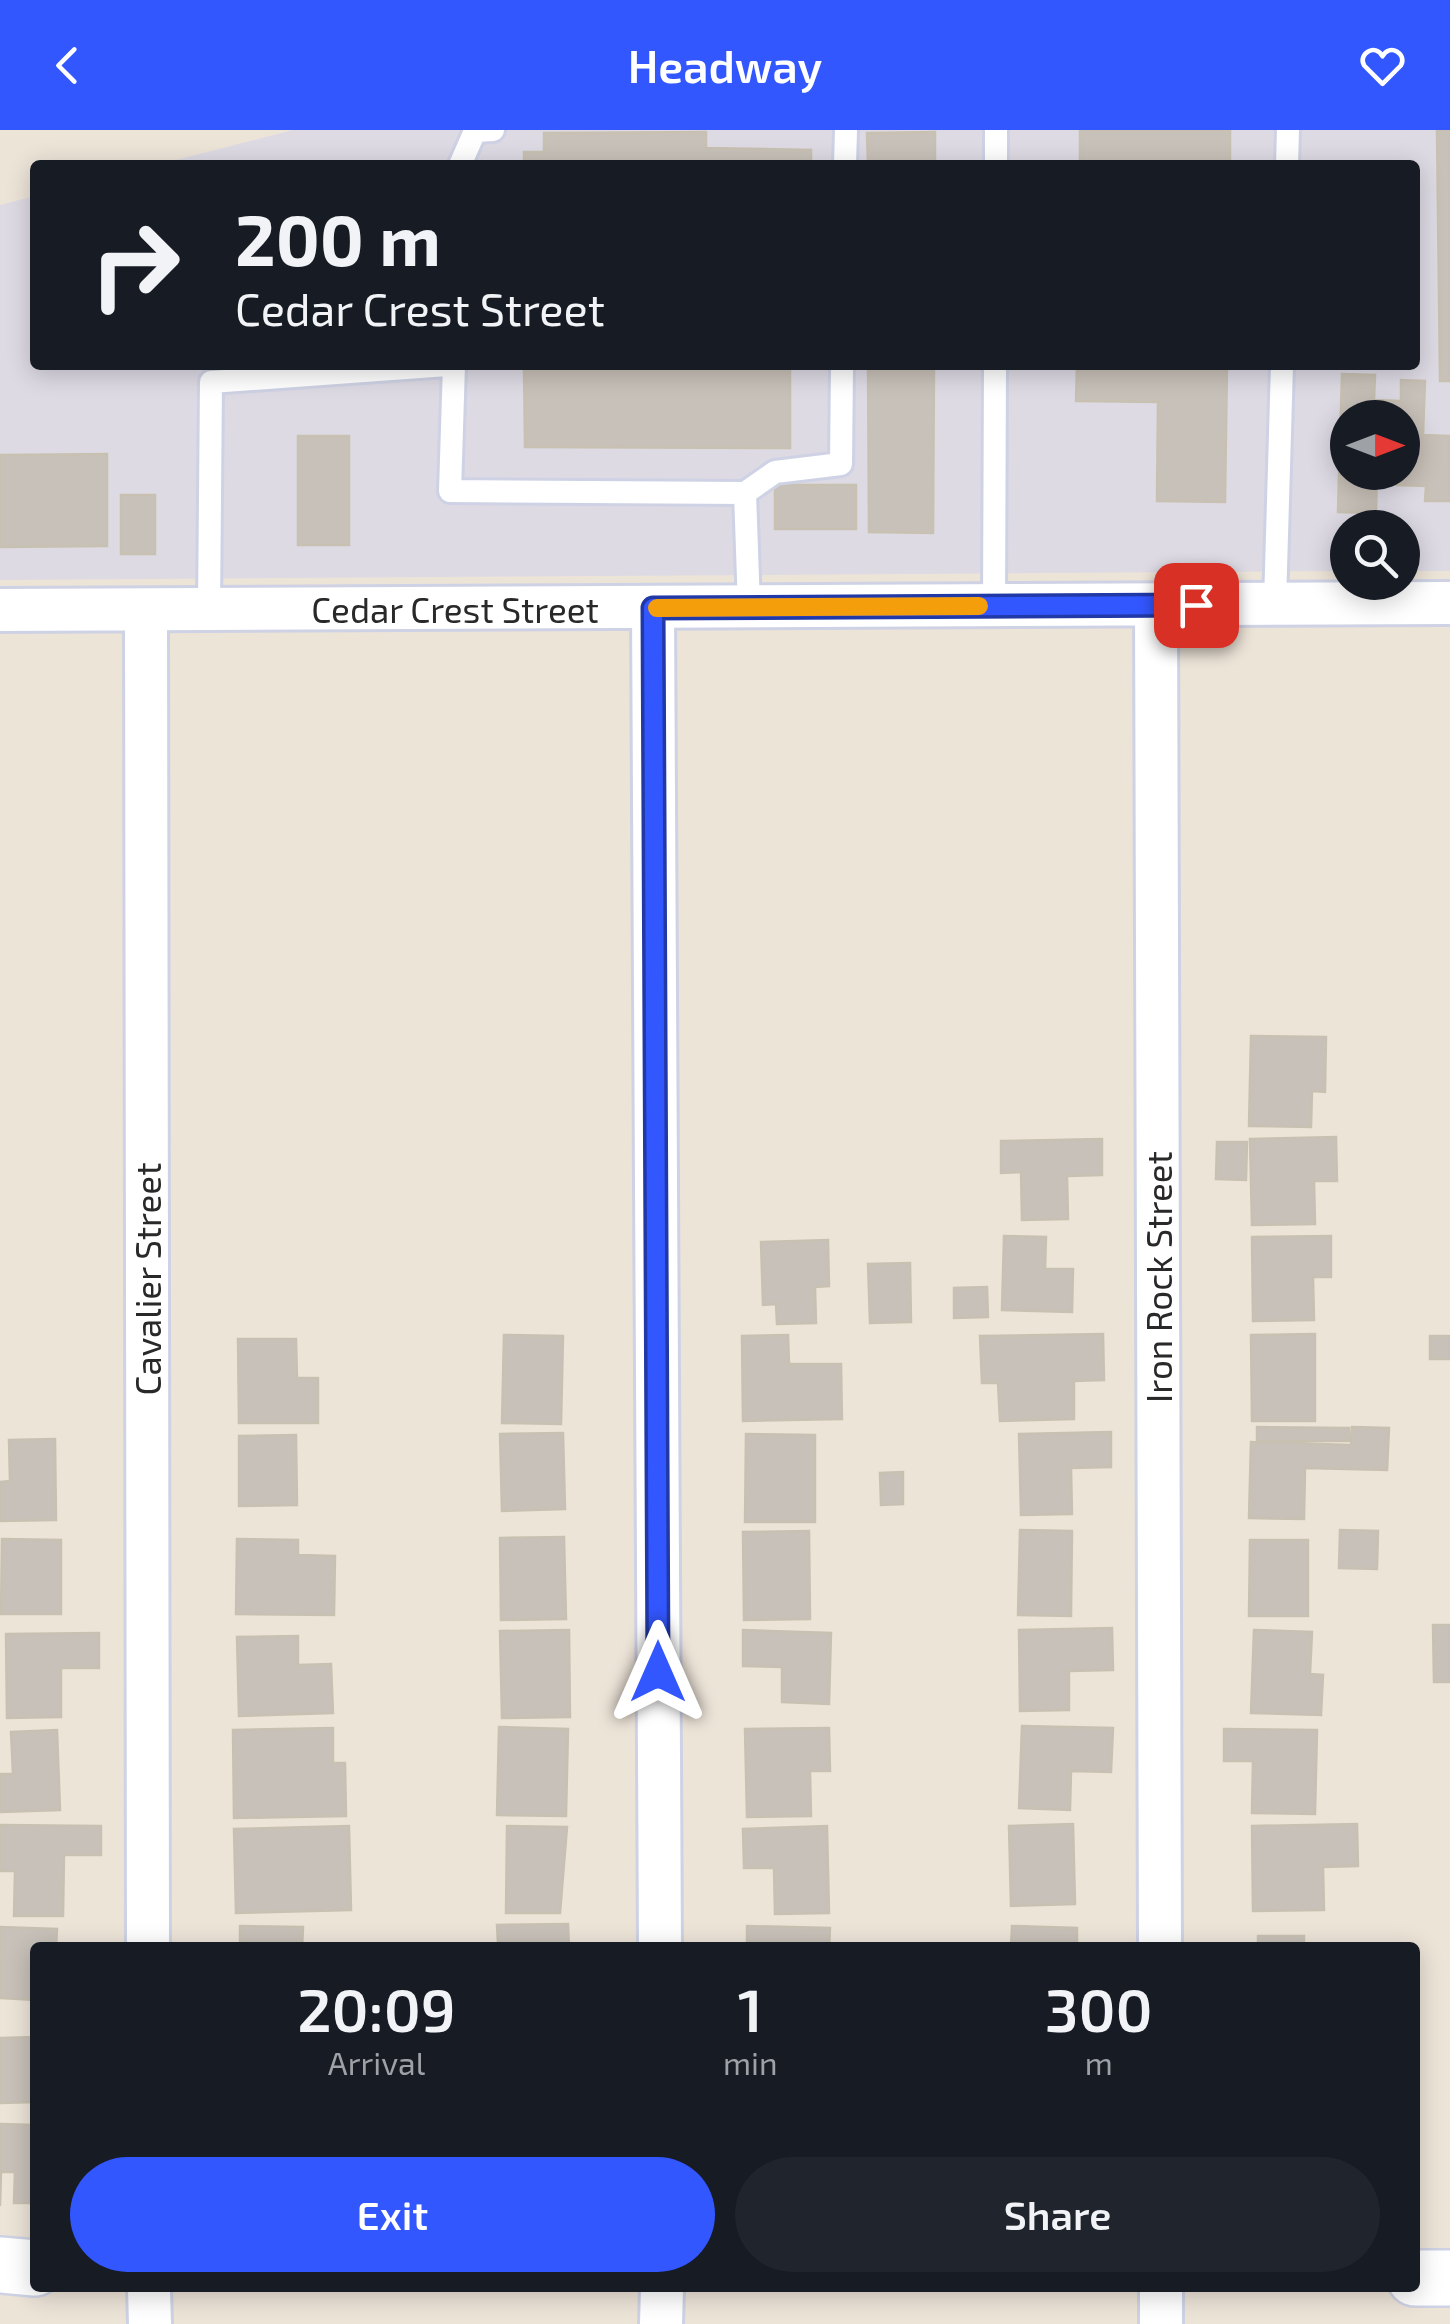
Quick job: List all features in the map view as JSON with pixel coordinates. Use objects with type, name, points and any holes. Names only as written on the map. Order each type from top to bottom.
[{"type":"main road","points":[[0,2265],[30,2268]]},
{"type":"main road","points":[[1420,2278],[1450,2278]]},
{"type":"street","name":"Cedar Crest Street","points":[[0,610],[1450,602]]},
{"type":"street","name":"Iron Rock Street","points":[[1156,606],[1160,1942]]},
{"type":"street","points":[[653,608],[660,1942]]},
{"type":"street","name":"Cavalier Street","points":[[146,611],[148,1942]]},
{"type":"street","points":[[149,2292],[150,2324]]},
{"type":"street","points":[[661,2324],[662,2292]]},
{"type":"street","points":[[1161,2292],[1161,2324]]},
{"type":"lane","points":[[462,160],[475,131],[494,130]]},
{"type":"lane","points":[[845,160],[846,130]]},
{"type":"lane","points":[[996,130],[996,160]]},
{"type":"lane","points":[[1287,160],[1288,130]]},
{"type":"lane","points":[[209,610],[211,382],[380,370]]},
{"type":"lane","points":[[451,370],[450,491],[745,493],[775,472],[841,464],[842,370]]},
{"type":"lane","points":[[994,606],[995,370]]},
{"type":"lane","points":[[1275,604],[1282,370]]},
{"type":"lane","points":[[745,493],[749,607]]},
{"type":"shaded area","points":[[293,130],[1450,130],[1450,571],[1420,571],[1420,510],[1330,510],[1330,571],[0,580],[0,205],[30,197],[30,370],[1420,370],[1420,160],[176,160]]},
{"type":"building","points":[[1080,130],[1230,130],[1230,160],[1080,160]]},
{"type":"building","points":[[1437,130],[1450,130],[1450,381],[1440,381]]},
{"type":"building","points":[[706,132],[706,148],[811,150],[811,160],[524,160],[524,152],[544,152],[544,133]]},
{"type":"building","points":[[935,132],[935,160],[868,160],[867,133]]},
{"type":"building","points":[[524,370],[790,370],[790,448],[525,447]]},
{"type":"building","points":[[868,370],[934,370],[933,533],[869,532]]},
{"type":"building","points":[[1077,370],[1227,370],[1225,502],[1157,501],[1158,402],[1076,401]]},
{"type":"building","points":[[1342,374],[1375,375],[1374,400],[1341,400]]},
{"type":"building","points":[[1401,380],[1425,381],[1423,435],[1450,436],[1450,501],[1425,501],[1426,486],[1420,486],[1420,400],[1401,400]]},
{"type":"building","points":[[298,436],[349,436],[349,545],[298,545]]},
{"type":"building","points":[[107,454],[107,546],[0,547],[0,455]]},
{"type":"building","points":[[775,485],[856,485],[856,529],[775,529]]},
{"type":"building","points":[[1339,490],[1377,490],[1376,510],[1338,510]]},
{"type":"building","points":[[121,495],[155,495],[155,554],[121,554]]},
{"type":"building","points":[[1251,1036],[1326,1037],[1325,1092],[1312,1091],[1311,1127],[1249,1126]]},
{"type":"building","points":[[1336,1137],[1337,1181],[1314,1181],[1315,1224],[1252,1225],[1250,1139]]},
{"type":"building","points":[[1102,1139],[1102,1175],[1067,1176],[1068,1219],[1022,1220],[1021,1172],[1001,1173],[1001,1141]]},
{"type":"building","points":[[1217,1142],[1247,1142],[1246,1180],[1216,1179]]},
{"type":"building","points":[[1004,1236],[1046,1237],[1045,1269],[1073,1269],[1072,1312],[1002,1310]]},
{"type":"building","points":[[1331,1236],[1331,1277],[1313,1277],[1314,1320],[1253,1321],[1252,1237]]},
{"type":"building","points":[[828,1240],[829,1286],[815,1287],[816,1323],[777,1324],[776,1304],[763,1305],[761,1242]]},
{"type":"building","points":[[910,1263],[911,1322],[870,1323],[868,1264]]},
{"type":"building","points":[[987,1287],[988,1317],[954,1318],[954,1288]]},
{"type":"building","points":[[1103,1334],[1104,1380],[1074,1381],[1074,1419],[1000,1421],[998,1383],[982,1383],[980,1336]]},
{"type":"building","points":[[1315,1334],[1315,1421],[1252,1421],[1251,1335]]},
{"type":"building","points":[[504,1335],[563,1336],[561,1424],[502,1423]]},
{"type":"building","points":[[788,1335],[789,1364],[841,1364],[842,1419],[743,1421],[742,1336]]},
{"type":"building","points":[[1430,1336],[1450,1336],[1450,1359],[1430,1359]]},
{"type":"building","points":[[238,1339],[296,1339],[297,1378],[318,1378],[318,1423],[239,1423]]},
{"type":"building","points":[[1257,1427],[1349,1428],[1349,1441],[1257,1441]]},
{"type":"building","points":[[1352,1427],[1389,1428],[1387,1470],[1305,1468],[1304,1519],[1249,1518],[1251,1442],[1351,1445]]},
{"type":"building","points":[[1111,1432],[1111,1467],[1071,1468],[1072,1514],[1021,1515],[1019,1434]]},
{"type":"building","points":[[563,1433],[565,1509],[502,1511],[500,1434]]},
{"type":"building","points":[[746,1434],[815,1435],[815,1522],[745,1522]]},
{"type":"building","points":[[296,1435],[297,1505],[239,1506],[239,1436]]},
{"type":"building","points":[[55,1439],[56,1520],[0,1521],[0,1482],[10,1481],[9,1440]]},
{"type":"building","points":[[903,1472],[903,1504],[881,1505],[880,1473]]},
{"type":"building","points":[[1020,1530],[1072,1531],[1071,1616],[1018,1615]]},
{"type":"building","points":[[1340,1530],[1378,1531],[1377,1569],[1339,1568]]},
{"type":"building","points":[[809,1531],[810,1619],[744,1620],[743,1532]]},
{"type":"building","points":[[564,1537],[566,1619],[501,1620],[500,1538]]},
{"type":"building","points":[[2,1539],[61,1540],[61,1614],[1,1614]]},
{"type":"building","points":[[237,1539],[298,1540],[298,1555],[335,1556],[334,1615],[236,1614]]},
{"type":"building","points":[[1250,1540],[1308,1540],[1308,1616],[1249,1616]]},
{"type":"building","points":[[1433,1625],[1450,1625],[1450,1682],[1434,1682]]},
{"type":"building","points":[[1112,1628],[1113,1670],[1069,1671],[1069,1710],[1020,1711],[1019,1630]]},
{"type":"building","points":[[569,1630],[570,1717],[502,1718],[500,1631]]},
{"type":"building","points":[[743,1630],[831,1633],[829,1704],[782,1702],[782,1667],[743,1666]]},
{"type":"building","points":[[1254,1630],[1312,1632],[1310,1674],[1323,1675],[1321,1715],[1251,1713]]},
{"type":"building","points":[[99,1633],[99,1668],[61,1668],[61,1717],[7,1718],[6,1634]]},
{"type":"building","points":[[298,1636],[298,1665],[331,1664],[333,1713],[239,1716],[237,1637]]},
{"type":"building","points":[[1022,1726],[1113,1728],[1111,1772],[1071,1771],[1070,1810],[1019,1808]]},
{"type":"building","points":[[499,1727],[568,1729],[566,1816],[497,1815]]},
{"type":"building","points":[[333,1728],[333,1763],[345,1763],[346,1816],[234,1818],[233,1730]]},
{"type":"building","points":[[829,1728],[830,1771],[810,1771],[811,1816],[747,1817],[745,1729]]},
{"type":"building","points":[[1224,1729],[1317,1730],[1315,1814],[1252,1813],[1253,1761],[1224,1761]]},
{"type":"building","points":[[57,1730],[60,1810],[0,1812],[0,1774],[13,1774],[11,1732]]},
{"type":"building","points":[[1073,1824],[1075,1904],[1011,1906],[1009,1826]]},
{"type":"building","points":[[1357,1824],[1358,1866],[1323,1867],[1324,1910],[1253,1911],[1252,1826]]},
{"type":"building","points":[[0,1825],[101,1826],[101,1855],[64,1855],[63,1916],[14,1916],[15,1871],[0,1871]]},
{"type":"building","points":[[349,1826],[351,1910],[236,1913],[234,1829]]},
{"type":"building","points":[[507,1826],[567,1827],[560,1913],[506,1913]]},
{"type":"building","points":[[827,1826],[829,1913],[775,1914],[774,1868],[744,1868],[743,1829]]},
{"type":"building","points":[[568,1924],[569,1942],[498,1942],[497,1925]]},
{"type":"building","points":[[240,1926],[303,1927],[302,1942],[240,1942]]},
{"type":"building","points":[[747,1926],[830,1928],[829,1942],[747,1942]]},
{"type":"building","points":[[1012,1926],[1077,1928],[1077,1942],[1011,1942]]},
{"type":"building","points":[[0,1927],[57,1929],[56,1942],[30,1942],[30,2000],[0,1998]]},
{"type":"building","points":[[1258,1936],[1304,1936],[1304,1942],[1258,1942]]},
{"type":"building","points":[[30,2037],[30,2102],[0,2103],[0,2038]]},
{"type":"building","points":[[0,2124],[30,2125],[30,2203],[14,2203],[15,2172],[1,2172],[0,2206]]},
{"type":"slow traffic","points":[[657,608],[979,606]]},
{"type":"route","points":[[658,1672],[653,608],[1196,605]]}]
